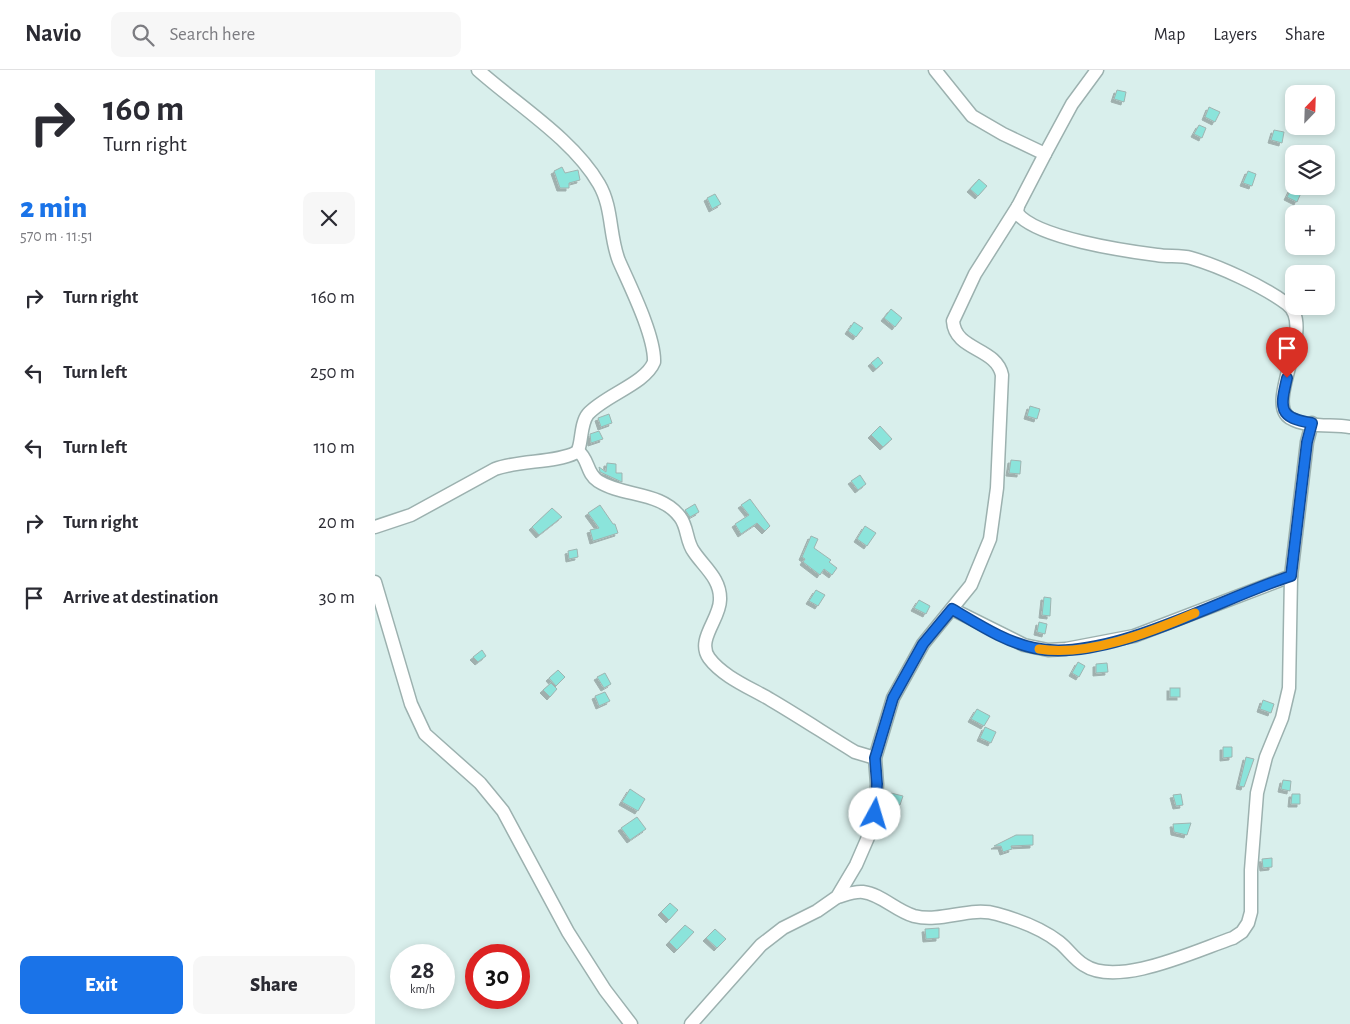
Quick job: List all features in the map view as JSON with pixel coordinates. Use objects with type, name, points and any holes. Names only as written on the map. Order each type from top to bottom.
[{"type":"street","points":[[477,70],[563,141],[599,184],[609,208],[618,259],[630,285],[653,350],[654,362],[647,372],[608,398],[589,414],[581,425],[578,451]]},
{"type":"street","points":[[935,70],[972,116],[1003,134],[1045,154]]},
{"type":"street","points":[[837,897],[863,851],[875,814],[877,792],[875,758],[893,698],[923,644],[971,585],[983,558],[993,522],[1003,375],[995,359],[958,336],[954,330],[953,322],[975,274],[1018,206],[1072,104],[1097,70]]},
{"type":"street","points":[[1018,206],[1017,213],[1026,222],[1050,233],[1137,252],[1191,258],[1236,276],[1289,305],[1294,312],[1295,339],[1282,404],[1284,413],[1291,419],[1350,427]]},
{"type":"street","points":[[691,1024],[761,945],[783,928],[837,897],[864,892],[906,913],[926,918],[968,912],[994,913],[1013,918],[1048,934],[1083,965],[1094,971],[1105,973],[1140,969],[1233,938],[1241,932],[1248,923],[1251,912],[1251,870],[1259,778],[1282,718],[1289,688],[1291,576],[1307,442],[1312,423]]},
{"type":"street","points":[[375,526],[411,514],[495,468],[521,462],[551,459],[578,451]]},
{"type":"street","points":[[578,451],[585,457],[590,473],[596,480],[607,486],[657,500],[681,517],[692,549],[708,568],[719,591],[721,602],[705,646],[707,655],[712,662],[734,678],[855,752],[875,758]]},
{"type":"street","points":[[952,609],[1024,646],[1049,650],[1066,650],[1134,636],[1291,576]]},
{"type":"street","points":[[375,582],[411,704],[425,734],[475,778],[503,811],[568,932],[605,990],[631,1024]]},
{"type":"building","points":[[1117,90],[1126,92],[1124,102],[1114,99]]},
{"type":"building","points":[[1209,107],[1220,112],[1215,122],[1205,117]]},
{"type":"building","points":[[1199,125],[1206,128],[1202,138],[1194,134]]},
{"type":"building","points":[[1274,130],[1284,132],[1282,143],[1271,140]]},
{"type":"building","points":[[562,167],[565,173],[578,170],[580,180],[569,183],[569,188],[560,188],[554,171]]},
{"type":"building","points":[[1248,171],[1256,174],[1252,186],[1243,183]]},
{"type":"building","points":[[979,179],[987,186],[978,196],[970,189]]},
{"type":"building","points":[[715,194],[721,204],[712,209],[707,198]]},
{"type":"building","points":[[1288,195],[1300,195],[1297,202],[1287,197]]},
{"type":"building","points":[[891,309],[902,318],[895,327],[884,318]]},
{"type":"building","points":[[854,322],[863,328],[856,337],[848,331]]},
{"type":"building","points":[[878,357],[883,363],[876,369],[871,363]]},
{"type":"building","points":[[1030,406],[1040,409],[1037,419],[1027,416]]},
{"type":"building","points":[[609,414],[612,423],[601,427],[598,418]]},
{"type":"building","points":[[880,426],[892,439],[883,447],[871,435]]},
{"type":"building","points":[[599,431],[603,439],[591,443],[590,434]]},
{"type":"building","points":[[1011,460],[1021,461],[1020,474],[1009,473]]},
{"type":"building","points":[[607,463],[616,464],[616,473],[622,473],[622,482],[600,472],[599,467],[606,472]]},
{"type":"building","points":[[860,475],[866,484],[858,490],[851,481]]},
{"type":"building","points":[[750,499],[770,526],[765,531],[757,523],[741,534],[735,524],[749,515],[741,505]]},
{"type":"building","points":[[695,504],[699,512],[690,517],[685,510]]},
{"type":"building","points":[[600,505],[613,524],[615,524],[618,533],[593,541],[590,530],[599,528],[588,513]]},
{"type":"building","points":[[552,508],[562,517],[539,535],[532,527]]},
{"type":"building","points":[[865,526],[876,533],[867,546],[857,539]]},
{"type":"building","points":[[811,536],[818,539],[814,548],[831,560],[829,562],[837,568],[832,575],[824,569],[820,575],[803,562],[805,559],[802,557]]},
{"type":"building","points":[[577,549],[578,557],[569,559],[568,551]]},
{"type":"building","points":[[816,590],[825,595],[818,606],[809,601]]},
{"type":"building","points":[[1044,597],[1051,598],[1050,616],[1042,615]]},
{"type":"building","points":[[919,600],[930,606],[926,614],[914,608]]},
{"type":"building","points":[[1039,622],[1047,624],[1045,634],[1037,632]]},
{"type":"building","points":[[482,650],[486,656],[478,662],[473,657]]},
{"type":"building","points":[[1078,662],[1085,666],[1079,677],[1072,673]]},
{"type":"building","points":[[1107,663],[1108,672],[1096,673],[1096,664]]},
{"type":"building","points":[[558,670],[565,677],[556,686],[549,678]]},
{"type":"building","points":[[605,673],[611,684],[604,688],[597,677]]},
{"type":"building","points":[[551,683],[557,689],[550,697],[543,690]]},
{"type":"building","points":[[1170,688],[1180,688],[1180,697],[1170,697]]},
{"type":"building","points":[[605,692],[610,701],[599,706],[595,696]]},
{"type":"building","points":[[1263,700],[1274,704],[1271,713],[1260,709]]},
{"type":"building","points":[[977,709],[990,716],[984,726],[971,719]]},
{"type":"building","points":[[985,727],[996,732],[991,743],[980,738]]},
{"type":"building","points":[[1223,747],[1232,747],[1232,757],[1223,758]]},
{"type":"building","points":[[1246,757],[1254,759],[1244,787],[1239,786]]},
{"type":"building","points":[[1283,780],[1291,781],[1290,791],[1281,789]]},
{"type":"building","points":[[630,789],[645,799],[638,811],[622,802]]},
{"type":"building","points":[[891,793],[903,796],[900,805],[889,803]]},
{"type":"building","points":[[1181,794],[1183,805],[1176,806],[1173,795]]},
{"type":"building","points":[[1292,794],[1300,794],[1300,804],[1291,804]]},
{"type":"building","points":[[637,817],[646,829],[630,840],[621,828]]},
{"type":"building","points":[[1191,823],[1187,835],[1174,832],[1173,824]]},
{"type":"building","points":[[1016,835],[1033,835],[1033,845],[1011,846],[1012,849],[1003,852],[1001,846],[994,846]]},
{"type":"building","points":[[1272,858],[1272,867],[1263,868],[1262,859]]},
{"type":"building","points":[[670,903],[678,910],[669,920],[661,912]]},
{"type":"building","points":[[685,925],[694,932],[677,950],[669,942]]},
{"type":"building","points":[[939,928],[939,938],[926,939],[925,929]]},
{"type":"building","points":[[715,929],[726,939],[717,948],[706,938]]},
{"type":"slow traffic","points":[[1039,649],[1066,650],[1116,641],[1195,613]]},
{"type":"route","points":[[875,814],[877,799],[875,758],[893,698],[923,644],[952,609],[1024,646],[1049,650],[1066,650],[1093,646],[1134,636],[1271,582],[1291,576],[1307,442],[1312,423],[1291,419],[1284,413],[1282,404],[1287,378]]}]
